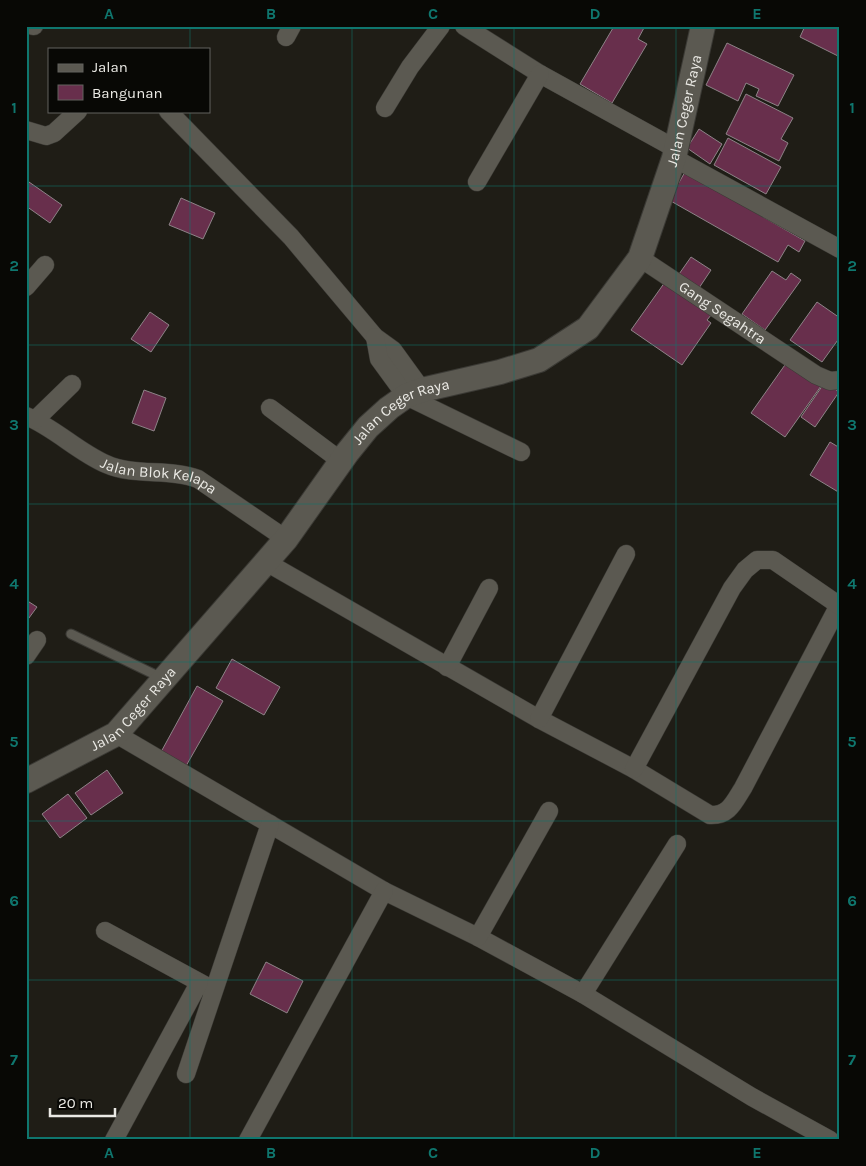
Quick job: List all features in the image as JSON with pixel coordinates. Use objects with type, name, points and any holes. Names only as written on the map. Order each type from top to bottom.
[{"type":"main road","name":"Jalan Ceger Raya","points":[[26,781],[116,734],[286,539],[368,427],[418,397],[539,360],[588,328],[640,258],[675,153],[699,28]]},
{"type":"street","points":[[385,108],[410,67],[442,26]]},
{"type":"street","points":[[464,26],[540,74],[840,249]]},
{"type":"street","points":[[477,182],[540,74]]},
{"type":"street","points":[[26,130],[46,136],[54,133],[77,112]]},
{"type":"street","points":[[169,112],[291,237],[374,337],[393,350],[418,397],[521,452]]},
{"type":"street","name":"Gang Segahtra","points":[[640,258],[822,378],[830,381],[840,380]]},
{"type":"street","points":[[26,287],[45,265]]},
{"type":"street","points":[[31,418],[72,384]]},
{"type":"street","points":[[270,408],[341,462]]},
{"type":"street","name":"Jalan Blok Kelapa","points":[[31,418],[107,465],[124,469],[187,474],[198,478],[286,539]]},
{"type":"street","points":[[539,719],[626,554]]},
{"type":"street","points":[[266,562],[539,719],[634,769],[704,812],[720,815],[728,811],[743,788],[839,605],[773,560],[757,560],[745,570],[732,588],[634,769]]},
{"type":"street","points":[[447,667],[490,588]]},
{"type":"street","points":[[26,656],[37,640]]},
{"type":"street","points":[[116,734],[384,891],[478,937],[582,994],[752,1097],[830,1140]]},
{"type":"street","points":[[478,937],[548,810]]},
{"type":"street","points":[[186,1074],[206,986],[270,824]]},
{"type":"street","points":[[582,994],[677,844]]},
{"type":"street","points":[[248,1140],[384,891]]},
{"type":"street","points":[[105,932],[206,986]]},
{"type":"street","points":[[114,1140],[206,986]]},
{"type":"lane","points":[[71,634],[164,679]]},
{"type":"building","points":[[610,26],[645,26],[638,39],[647,44],[612,103],[580,84],[613,28]]},
{"type":"building","points":[[805,26],[840,26],[840,57],[800,37]]},
{"type":"building","points":[[727,43],[794,75],[778,106],[756,96],[759,89],[746,83],[738,101],[706,85]]},
{"type":"building","points":[[746,94],[793,118],[781,139],[788,143],[779,161],[726,134]]},
{"type":"building","points":[[699,129],[722,144],[710,164],[687,148]]},
{"type":"building","points":[[728,138],[781,167],[766,194],[714,165]]},
{"type":"building","points":[[685,172],[805,241],[799,252],[788,245],[778,262],[669,200]]},
{"type":"building","points":[[29,182],[62,205],[50,223],[26,206],[26,187]]},
{"type":"building","points":[[181,198],[215,213],[203,239],[169,225]]},
{"type":"building","points":[[691,257],[711,270],[697,291],[677,277]]},
{"type":"building","points":[[772,271],[786,280],[791,273],[801,280],[765,330],[742,314]]},
{"type":"building","points":[[665,282],[712,314],[707,320],[711,323],[682,365],[631,330]]},
{"type":"building","points":[[817,302],[840,318],[840,337],[822,362],[790,340]]},
{"type":"building","points":[[150,312],[169,325],[151,352],[131,339]]},
{"type":"building","points":[[787,362],[821,386],[785,437],[751,413]]},
{"type":"building","points":[[825,382],[839,392],[815,427],[801,417]]},
{"type":"building","points":[[144,390],[166,398],[154,431],[132,423]]},
{"type":"building","points":[[830,442],[840,448],[840,493],[810,475]]},
{"type":"building","points":[[26,600],[37,607],[26,622]]},
{"type":"building","points":[[232,659],[280,687],[264,715],[216,688]]},
{"type":"building","points":[[197,686],[223,701],[186,766],[161,752]]},
{"type":"building","points":[[107,770],[123,793],[91,815],[75,793]]},
{"type":"building","points":[[68,794],[87,818],[60,838],[42,814]]},
{"type":"building","points":[[266,962],[303,981],[287,1013],[250,994]]}]
